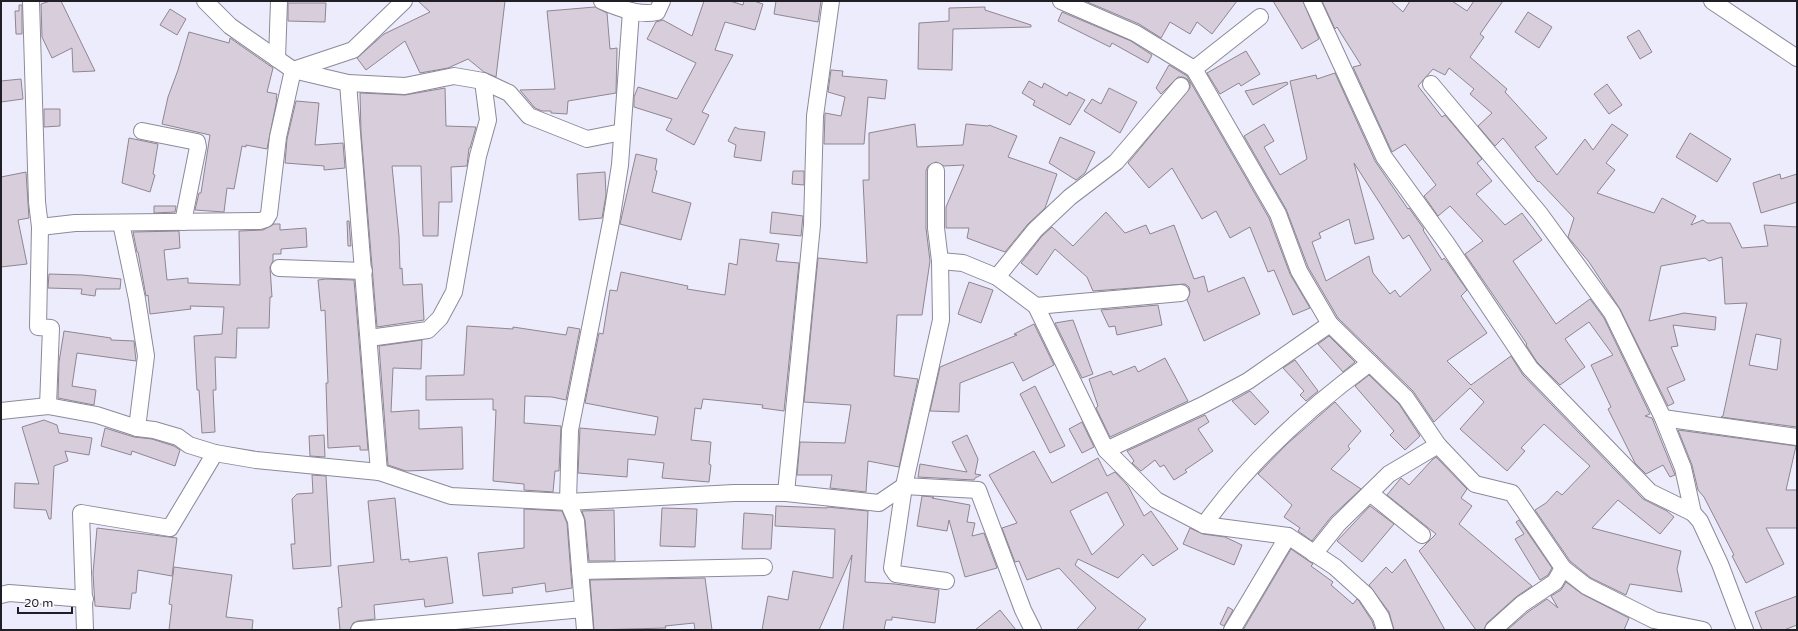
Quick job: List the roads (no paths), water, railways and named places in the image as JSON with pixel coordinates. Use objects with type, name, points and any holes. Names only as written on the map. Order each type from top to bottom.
[{"type":"street","points":[[31,1],[37,202],[40,227],[38,327],[51,328],[48,406]]},
{"type":"street","points":[[205,1],[230,26],[293,70],[348,84],[405,86],[454,76],[483,80],[509,93],[529,116],[587,139],[622,132]]},
{"type":"street","points":[[277,59],[279,1]]},
{"type":"street","points":[[293,70],[353,50],[404,1]]},
{"type":"street","points":[[602,1],[631,11],[657,12],[662,1]]},
{"type":"street","points":[[786,493],[812,225],[815,116],[831,1]]},
{"type":"street","points":[[1061,1],[1135,33],[1194,69],[1278,214],[1299,271],[1330,324],[1406,398],[1438,445],[1475,484],[1512,493],[1563,568],[1586,586],[1654,620],[1703,630]]},
{"type":"street","points":[[1312,1],[1384,158],[1447,244],[1530,368],[1650,492],[1693,513],[1700,521],[1720,564],[1745,630]]},
{"type":"street","points":[[1712,1],[1797,58]]},
{"type":"street","points":[[585,630],[576,521],[568,502],[570,430],[612,222],[620,166],[622,132],[626,103],[631,11]]},
{"type":"street","points":[[1194,69],[1260,17]]},
{"type":"street","points":[[40,227],[75,223],[260,221],[266,219],[269,214],[278,137],[293,70]]},
{"type":"street","points":[[369,338],[428,330],[440,318],[454,292],[478,156],[488,120],[483,80]]},
{"type":"street","points":[[348,84],[380,472]]},
{"type":"street","points":[[1430,84],[1540,214],[1612,313],[1663,418],[1683,468],[1693,513]]},
{"type":"street","points":[[997,277],[1035,230],[1070,197],[1116,162],[1181,86]]},
{"type":"street","points":[[142,131],[197,142],[198,147],[183,222]]},
{"type":"street","points":[[936,171],[936,228],[940,261],[940,320],[904,486],[892,568],[893,572],[896,574],[946,581]]},
{"type":"street","points":[[121,223],[137,299],[146,356],[137,428]]},
{"type":"street","points":[[940,261],[963,263],[997,277],[1036,306],[1106,450],[1156,500],[1204,525],[1288,536],[1335,567],[1366,595],[1381,618],[1385,630]]},
{"type":"street","points":[[279,268],[364,271]]},
{"type":"street","points":[[1036,306],[1181,292]]},
{"type":"street","points":[[1106,450],[1203,405],[1248,382],[1330,324]]},
{"type":"street","points":[[1204,525],[1220,503],[1258,458],[1336,388],[1370,363]]},
{"type":"street","points":[[1,411],[48,406],[97,415],[137,428],[154,430],[178,437],[189,445],[215,453],[256,460],[380,472],[451,496],[568,502],[734,493],[786,493],[879,503],[904,486],[978,490],[1023,610],[1034,630]]},
{"type":"street","points":[[1663,418],[1797,437]]},
{"type":"street","points":[[1314,554],[1338,524],[1389,474],[1438,445]]},
{"type":"street","points":[[85,630],[81,513],[170,528],[215,453]]},
{"type":"street","points":[[1370,493],[1422,535]]},
{"type":"street","points":[[1232,630],[1288,536]]},
{"type":"street","points":[[580,571],[764,567]]},
{"type":"street","points":[[1493,630],[1522,604],[1555,582],[1563,568]]},
{"type":"street","points":[[1,595],[9,593],[85,599]]},
{"type":"street","points":[[359,630],[583,609]]}]
